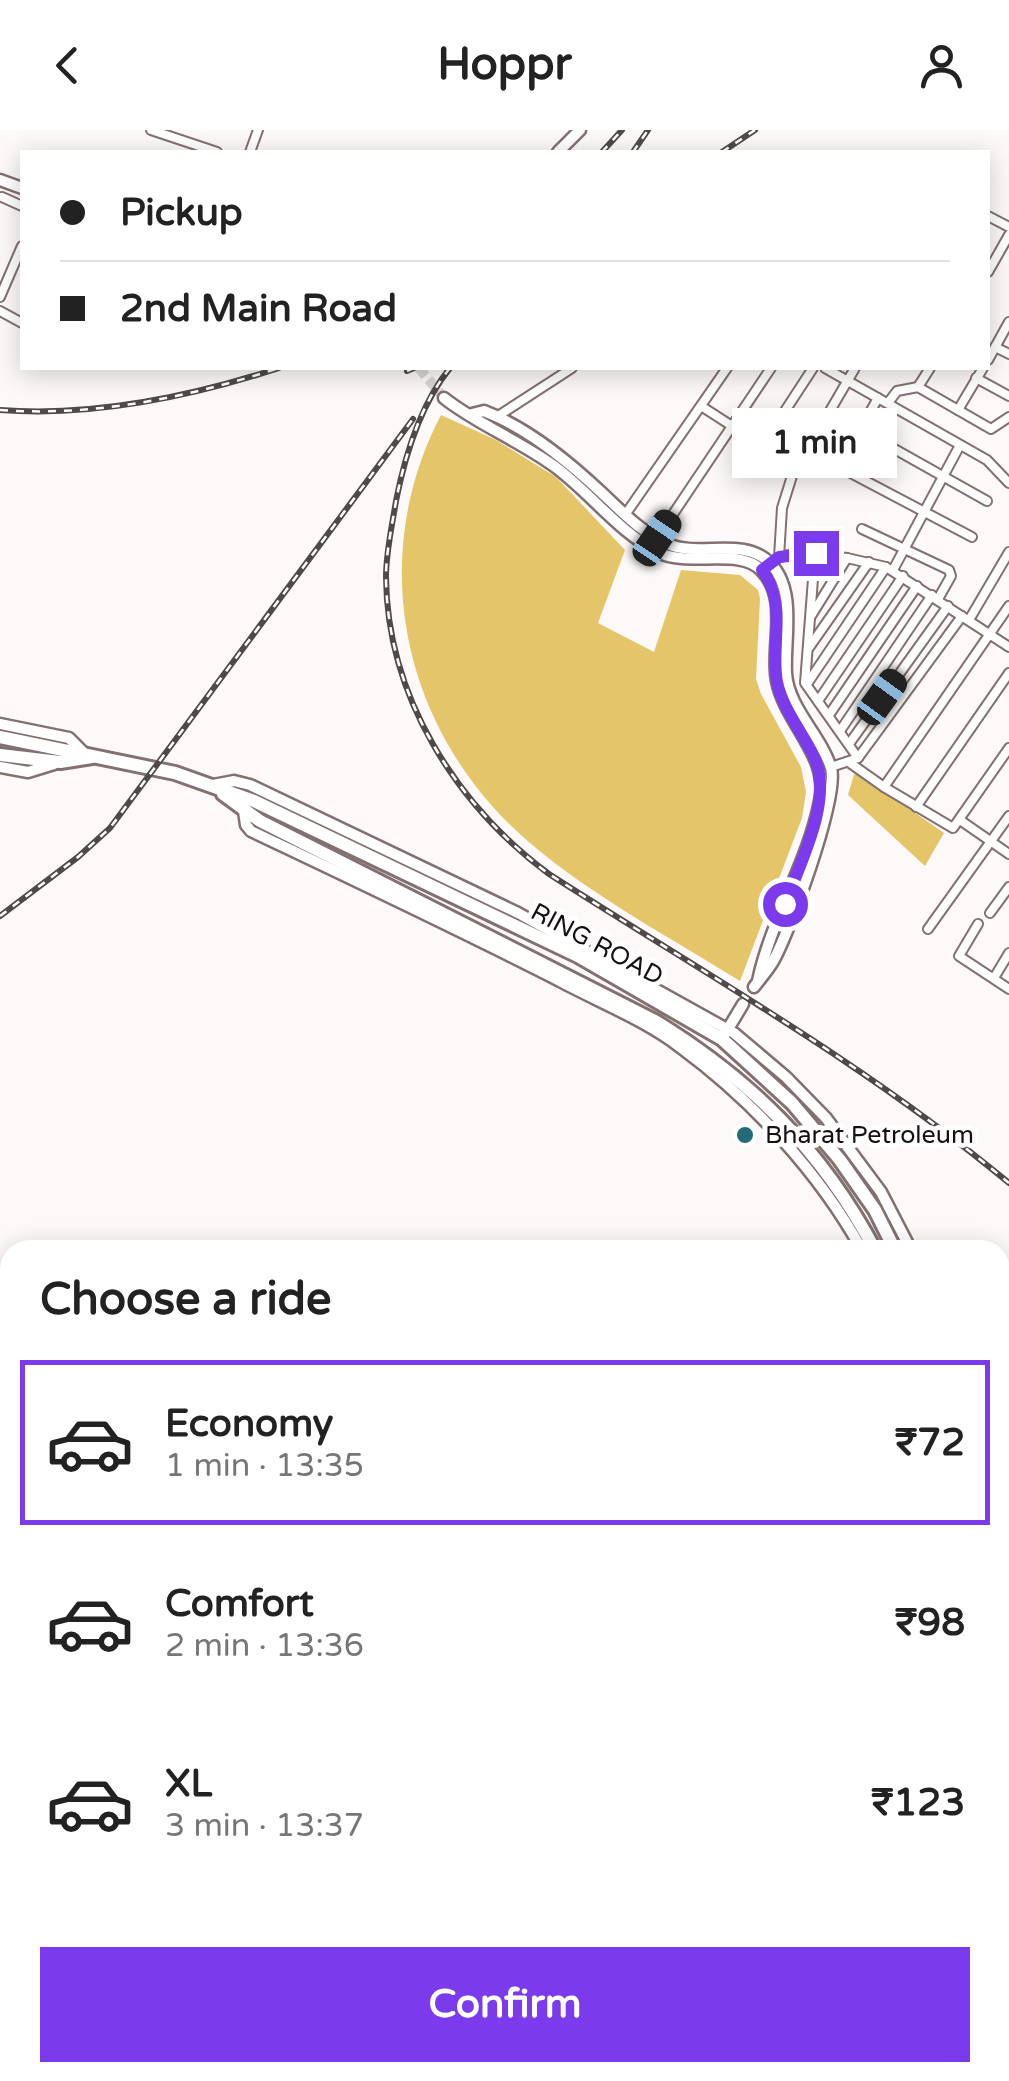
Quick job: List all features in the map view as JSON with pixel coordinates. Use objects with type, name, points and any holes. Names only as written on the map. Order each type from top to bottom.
[{"type":"highway","name":"RING ROAD","points":[[0,737],[205,783],[254,801],[578,956],[725,1034],[840,1160],[875,1210],[890,1240]]},
{"type":"highway","name":"RING ROAD","points":[[0,755],[60,762],[89,755]]},
{"type":"highway","name":"RING ROAD","points":[[205,783],[244,811],[655,1021],[711,1057],[797,1134],[832,1179],[869,1240]]},
{"type":"street","points":[[151,130],[211,150]]},
{"type":"street","points":[[560,150],[580,130]]},
{"type":"street","points":[[1,199],[4,182]]},
{"type":"street","points":[[990,268],[1009,235]]},
{"type":"street","points":[[0,298],[20,251]]},
{"type":"street","points":[[990,356],[1009,322]]},
{"type":"street","points":[[995,347],[1009,354]]},
{"type":"street","points":[[498,416],[569,370]]},
{"type":"street","points":[[625,515],[726,370]]},
{"type":"street","points":[[657,538],[770,370]]},
{"type":"street","points":[[782,414],[813,370]]},
{"type":"street","points":[[829,370],[988,460],[1008,479]]},
{"type":"street","points":[[472,414],[484,410],[498,416],[556,454],[657,538],[678,548],[747,550],[770,563],[780,578],[786,608],[788,688],[831,768],[832,796],[773,962],[756,984],[813,824],[821,786],[815,760],[776,680],[776,602],[770,563],[792,476],[854,370]]},
{"type":"street","points":[[918,388],[929,370]]},
{"type":"street","points":[[958,410],[982,370]]},
{"type":"street","points":[[976,378],[1009,396]]},
{"type":"street","points":[[888,404],[897,391],[918,388],[991,429],[1009,418]]},
{"type":"street","points":[[444,398],[558,469],[662,554],[691,560],[770,563],[816,553],[869,562],[904,576],[1009,647]]},
{"type":"street","points":[[878,398],[842,466],[972,537]]},
{"type":"street","points":[[700,406],[732,426]]},
{"type":"street","points":[[882,442],[987,501]]},
{"type":"street","points":[[806,684],[904,550],[960,445]]},
{"type":"street","points":[[840,730],[951,573],[862,529]]},
{"type":"street","points":[[831,768],[854,760],[965,618],[1009,552]]},
{"type":"street","points":[[816,553],[806,684],[849,744],[854,760],[884,788],[953,828],[1009,748]]},
{"type":"street","points":[[809,620],[847,558]]},
{"type":"street","points":[[806,652],[869,562]]},
{"type":"street","points":[[818,701],[904,576]]},
{"type":"street","points":[[828,715],[918,586]]},
{"type":"street","points":[[849,744],[948,606]]},
{"type":"street","points":[[884,788],[1009,606]]},
{"type":"street","points":[[916,807],[1009,673]]},
{"type":"street","points":[[0,724],[68,738],[89,755]]},
{"type":"street","points":[[0,767],[28,772],[60,762]]},
{"type":"street","points":[[244,811],[246,825],[252,830],[522,962],[676,1044],[728,1084],[787,1146],[824,1190],[856,1240]]},
{"type":"street","points":[[928,928],[1009,816]]},
{"type":"street","points":[[960,820],[1009,854]]},
{"type":"street","points":[[990,913],[1009,887]]},
{"type":"street","points":[[978,924],[959,956],[1009,989]]},
{"type":"street","points":[[994,978],[1009,953]]},
{"type":"street","points":[[744,1004],[725,1034],[786,1077],[826,1118],[881,1192],[906,1240]]},
{"type":"shaded area","points":[[441,415],[496,440],[556,477],[625,550],[598,623],[654,652],[681,570],[740,575],[758,590],[756,679],[801,767],[806,792],[802,818],[740,981],[605,899],[530,843],[487,800],[452,752],[426,699],[409,644],[402,587],[405,529],[418,471]]},
{"type":"shaded area","points":[[855,771],[944,833],[925,866],[848,795]]},
{"type":"tunnel","points":[[421,370],[444,398]]},
{"type":"tunnel","points":[[743,1004],[754,987]]},
{"type":"railway","points":[[604,150],[622,130]]},
{"type":"railway","points":[[634,150],[648,130]]},
{"type":"railway","points":[[725,150],[755,130]]},
{"type":"railway","points":[[0,410],[71,410],[141,402],[272,370]]},
{"type":"railway","points":[[448,370],[430,398],[409,448],[396,501],[386,577],[389,621],[413,705],[457,781],[484,815],[549,874],[842,1059],[1009,1183]]},
{"type":"railway","points":[[0,916],[110,828],[413,419]]},
{"type":"place","name":"Bharat Petroleum","points":[[745,1135]]},
{"type":"route","points":[[785,904],[821,799],[821,786],[815,760],[776,680],[776,602],[762,570],[788,554],[816,553]]}]
